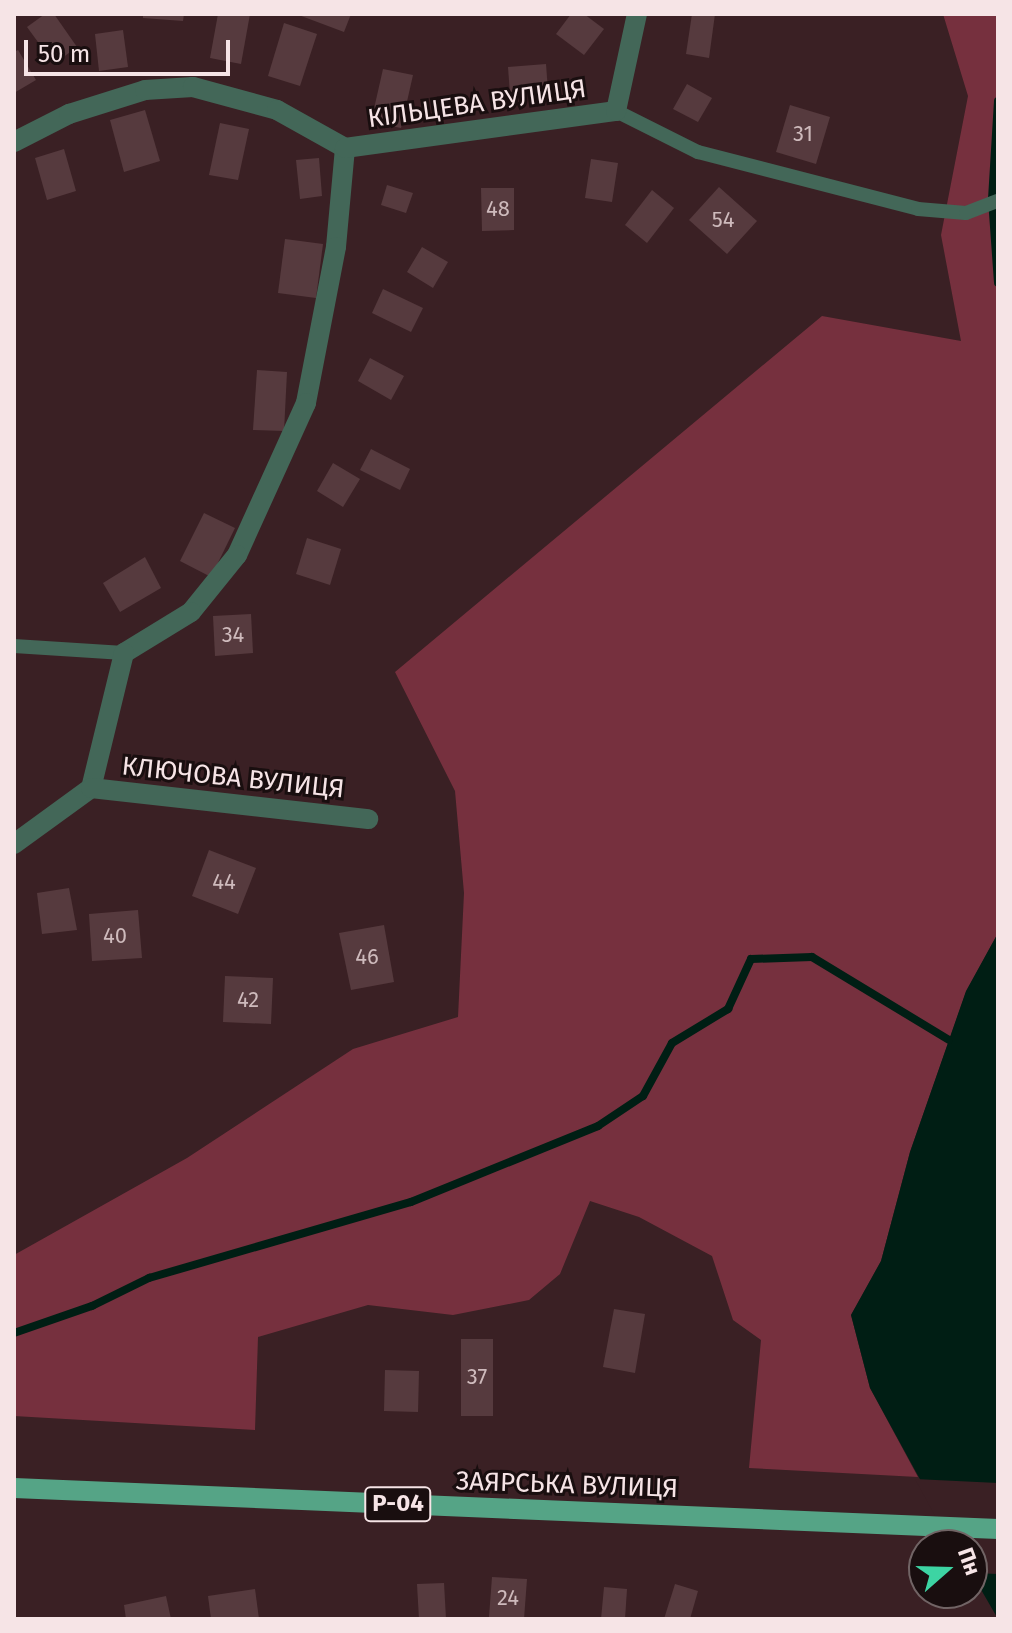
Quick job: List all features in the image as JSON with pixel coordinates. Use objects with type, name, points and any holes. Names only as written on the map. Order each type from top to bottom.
[{"type":"main road","name":"ЗАЯРСЬКА ВУЛИЦЯ","points":[[14,1488],[998,1529]]},
{"type":"street","points":[[616,111],[637,14]]},
{"type":"street","name":"КІЛЬЦЕВА ВУЛИЦЯ","points":[[14,142],[69,114],[145,90],[193,87],[277,110],[345,148],[616,111]]},
{"type":"street","name":"КІЛЬЦЕВА ВУЛИЦЯ","points":[[124,653],[191,612],[237,555],[306,403],[336,247],[345,148]]},
{"type":"street","points":[[91,788],[124,653]]},
{"type":"street","name":"КЛЮЧОВА ВУЛИЦЯ","points":[[14,844],[91,788],[368,819]]},
{"type":"lane","points":[[616,111],[698,152],[918,209],[974,210],[998,201]]},
{"type":"lane","points":[[14,646],[124,653]]},
{"type":"shaded area","points":[[943,14],[998,14],[998,933],[966,992],[910,1152],[881,1261],[851,1315],[870,1388],[918,1477],[749,1468],[761,1340],[733,1320],[712,1256],[639,1217],[590,1201],[560,1274],[529,1300],[453,1315],[368,1305],[258,1337],[255,1430],[14,1416],[14,1255],[187,1158],[353,1049],[458,1017],[464,893],[455,791],[395,672],[822,316],[961,341],[941,235],[968,96]]},
{"type":"shaded area","points":[[998,933],[998,1619],[988,1602],[988,1529],[947,1529],[870,1388],[851,1315],[881,1261],[910,1152],[966,991]]},
{"type":"pier","points":[[915,1479],[998,1483],[998,1574],[988,1574],[988,1529],[942,1529]]},
{"type":"building","points":[[45,14],[54,14],[77,47],[54,64],[27,27]]},
{"type":"building","points":[[143,14],[184,14],[183,21],[143,18]]},
{"type":"building","points":[[218,14],[250,14],[241,64],[210,58]]},
{"type":"building","points":[[296,14],[351,14],[344,32]]},
{"type":"building","points":[[571,14],[584,14],[604,29],[584,55],[556,34]]},
{"type":"building","points":[[692,14],[715,14],[709,58],[686,54]]},
{"type":"building","points":[[284,23],[317,34],[300,86],[268,76]]},
{"type":"building","points":[[123,30],[128,67],[99,71],[95,34]]},
{"type":"building","points":[[18,50],[36,80],[14,93],[14,52]]},
{"type":"building","points":[[546,64],[548,91],[510,94],[508,67]]},
{"type":"building","points":[[383,69],[413,75],[401,128],[371,122]]},
{"type":"building","points":[[687,84],[712,98],[698,122],[673,109]]},
{"type":"building","points":[[790,105],[830,117],[816,164],[776,152]]},
{"type":"building","points":[[145,110],[160,161],[124,172],[110,120]]},
{"type":"building","points":[[220,123],[249,129],[238,180],[209,175]]},
{"type":"building","points":[[64,149],[76,191],[47,200],[35,158]]},
{"type":"building","points":[[319,158],[322,196],[300,199],[296,160]]},
{"type":"building","points":[[591,159],[618,163],[612,202],[585,198]]},
{"type":"building","points":[[387,185],[413,193],[406,213],[381,205]]},
{"type":"building","points":[[719,187],[757,221],[727,254],[689,220]]},
{"type":"building","points":[[481,188],[514,188],[514,230],[482,231]]},
{"type":"building","points":[[652,190],[674,208],[647,243],[625,225]]},
{"type":"building","points":[[285,239],[323,244],[316,298],[278,293]]},
{"type":"building","points":[[422,247],[448,262],[433,288],[407,272]]},
{"type":"building","points":[[383,289],[423,308],[411,332],[372,313]]},
{"type":"building","points":[[370,358],[404,376],[391,400],[358,381]]},
{"type":"building","points":[[257,370],[287,372],[284,431],[253,430]]},
{"type":"building","points":[[371,449],[410,469],[400,490],[360,470]]},
{"type":"building","points":[[333,463],[360,479],[343,507],[317,491]]},
{"type":"building","points":[[204,513],[235,528],[211,577],[180,561]]},
{"type":"building","points":[[307,538],[341,549],[330,585],[296,574]]},
{"type":"building","points":[[145,557],[161,588],[120,612],[103,583]]},
{"type":"building","points":[[251,614],[253,653],[215,656],[213,616]]},
{"type":"building","points":[[209,850],[256,868],[238,914],[192,896]]},
{"type":"building","points":[[69,888],[77,930],[42,934],[37,893]]},
{"type":"building","points":[[138,910],[142,958],[92,961],[89,914]]},
{"type":"building","points":[[384,925],[394,982],[351,990],[339,933]]},
{"type":"building","points":[[225,976],[273,978],[271,1024],[223,1022]]},
{"type":"building","points":[[614,1309],[645,1314],[635,1373],[603,1367]]},
{"type":"building","points":[[461,1339],[493,1339],[493,1416],[461,1416]]},
{"type":"building","points":[[385,1370],[419,1371],[418,1412],[384,1411]]},
{"type":"building","points":[[492,1577],[527,1579],[524,1619],[489,1617]]},
{"type":"building","points":[[444,1583],[446,1619],[419,1619],[417,1584]]},
{"type":"building","points":[[675,1584],[698,1591],[690,1619],[664,1619]]},
{"type":"building","points":[[604,1587],[627,1589],[625,1619],[601,1619]]},
{"type":"building","points":[[255,1589],[259,1619],[211,1619],[208,1596]]},
{"type":"building","points":[[166,1596],[171,1619],[126,1619],[124,1605]]},
{"type":"waterway","points":[[998,101],[992,199],[998,283]]},
{"type":"waterway","points":[[14,1333],[92,1306],[149,1278],[411,1202],[598,1126],[643,1096],[672,1043],[728,1009],[751,959],[812,957],[949,1040]]}]
